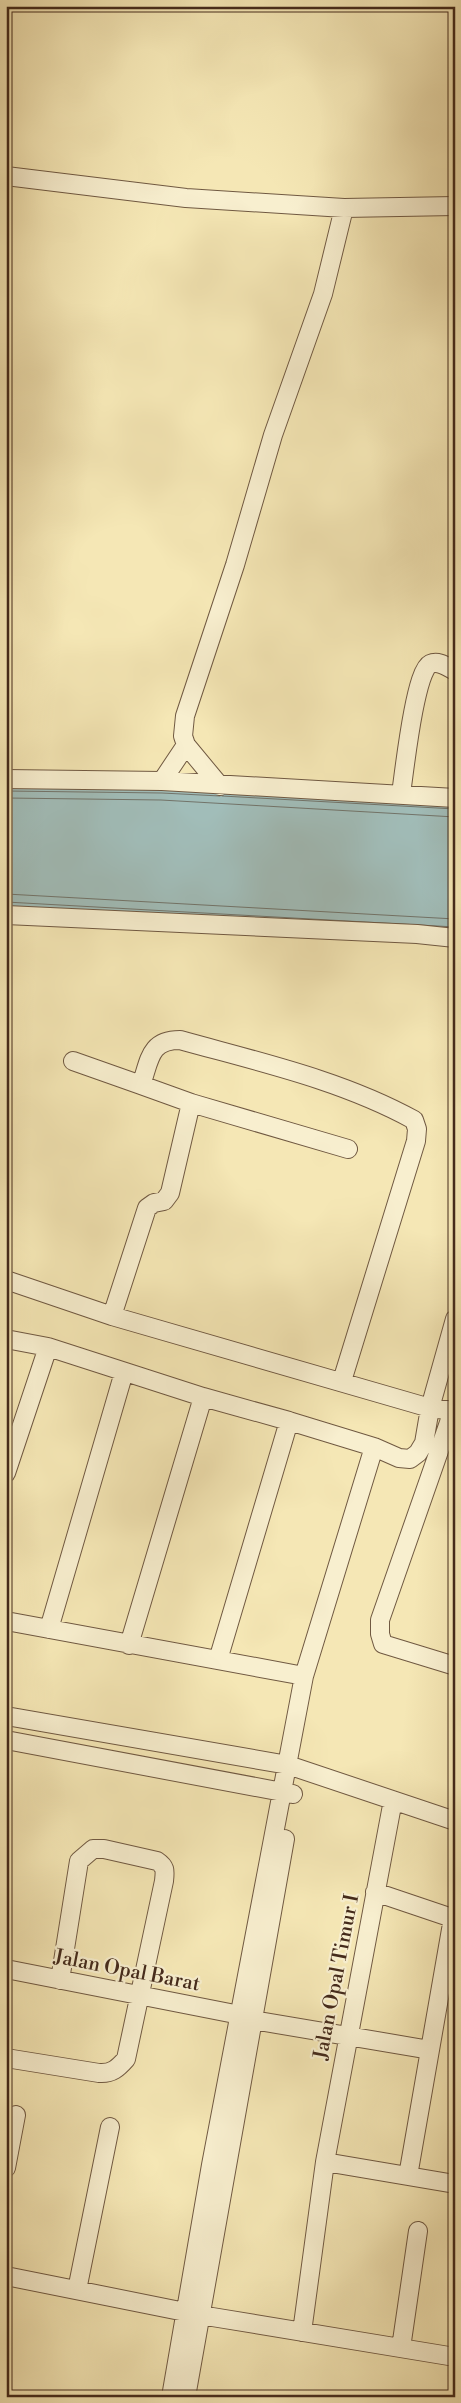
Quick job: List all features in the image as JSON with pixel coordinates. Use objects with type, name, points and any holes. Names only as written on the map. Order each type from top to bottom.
[{"type":"street","points":[[6,176],[186,198],[344,208],[455,206]]},
{"type":"street","points":[[220,786],[186,745],[183,736],[185,716],[235,565],[273,435],[323,294],[344,208]]},
{"type":"street","points":[[401,794],[412,716],[424,670],[430,664],[440,663],[455,671]]},
{"type":"street","points":[[162,781],[186,745]]},
{"type":"street","points":[[6,779],[162,781],[220,786],[455,798]]},
{"type":"street","points":[[6,915],[417,934],[455,938]]},
{"type":"street","points":[[141,1084],[154,1049],[162,1042],[180,1040],[324,1081],[396,1109],[414,1120],[417,1129],[416,1141],[342,1381]]},
{"type":"street","points":[[73,1062],[141,1084],[191,1103],[348,1149]]},
{"type":"street","points":[[112,1316],[147,1208],[154,1203],[164,1201],[170,1193],[191,1103]]},
{"type":"street","points":[[6,1280],[112,1316],[430,1408],[454,1411],[447,1453],[380,1620],[380,1634],[383,1644],[455,1666]]},
{"type":"street","points":[[11,1340],[48,1347],[203,1397],[374,1447],[399,1458],[410,1459],[418,1453],[424,1443],[430,1408],[455,1319]]},
{"type":"street","points":[[6,1473],[48,1347]]},
{"type":"street","points":[[49,1628],[124,1372]]},
{"type":"street","points":[[129,1645],[203,1397]]},
{"type":"street","points":[[218,1660],[289,1421]]},
{"type":"street","points":[[171,2397],[192,2313],[293,1767],[304,1676],[374,1447]]},
{"type":"street","points":[[6,1622],[49,1628],[129,1645],[304,1676]]},
{"type":"street","points":[[6,1716],[293,1767],[455,1821]]},
{"type":"street","points":[[6,1740],[287,1792]]},
{"type":"street","name":"Jalan Opal Timur I","points":[[302,2332],[325,2162],[393,1800]]},
{"type":"street","points":[[6,2058],[108,2073],[118,2068],[126,2058],[164,1881],[164,1865],[157,1861],[104,1849],[93,1849],[80,1860],[60,1980]]},
{"type":"street","points":[[375,1892],[454,1918],[408,2176]]},
{"type":"street","name":"Jalan Opal Barat","points":[[6,1969],[246,2017],[430,2050]]},
{"type":"street","points":[[6,2168],[16,2115]]},
{"type":"street","points":[[77,2290],[110,2127]]},
{"type":"street","points":[[325,2162],[455,2184]]},
{"type":"street","points":[[401,2348],[418,2231]]},
{"type":"street","points":[[6,2276],[192,2313],[455,2357]]},
{"type":"street","points":[[186,2397],[192,2313]]},
{"type":"water","points":[[6,779],[455,798],[455,938],[6,913]]}]
